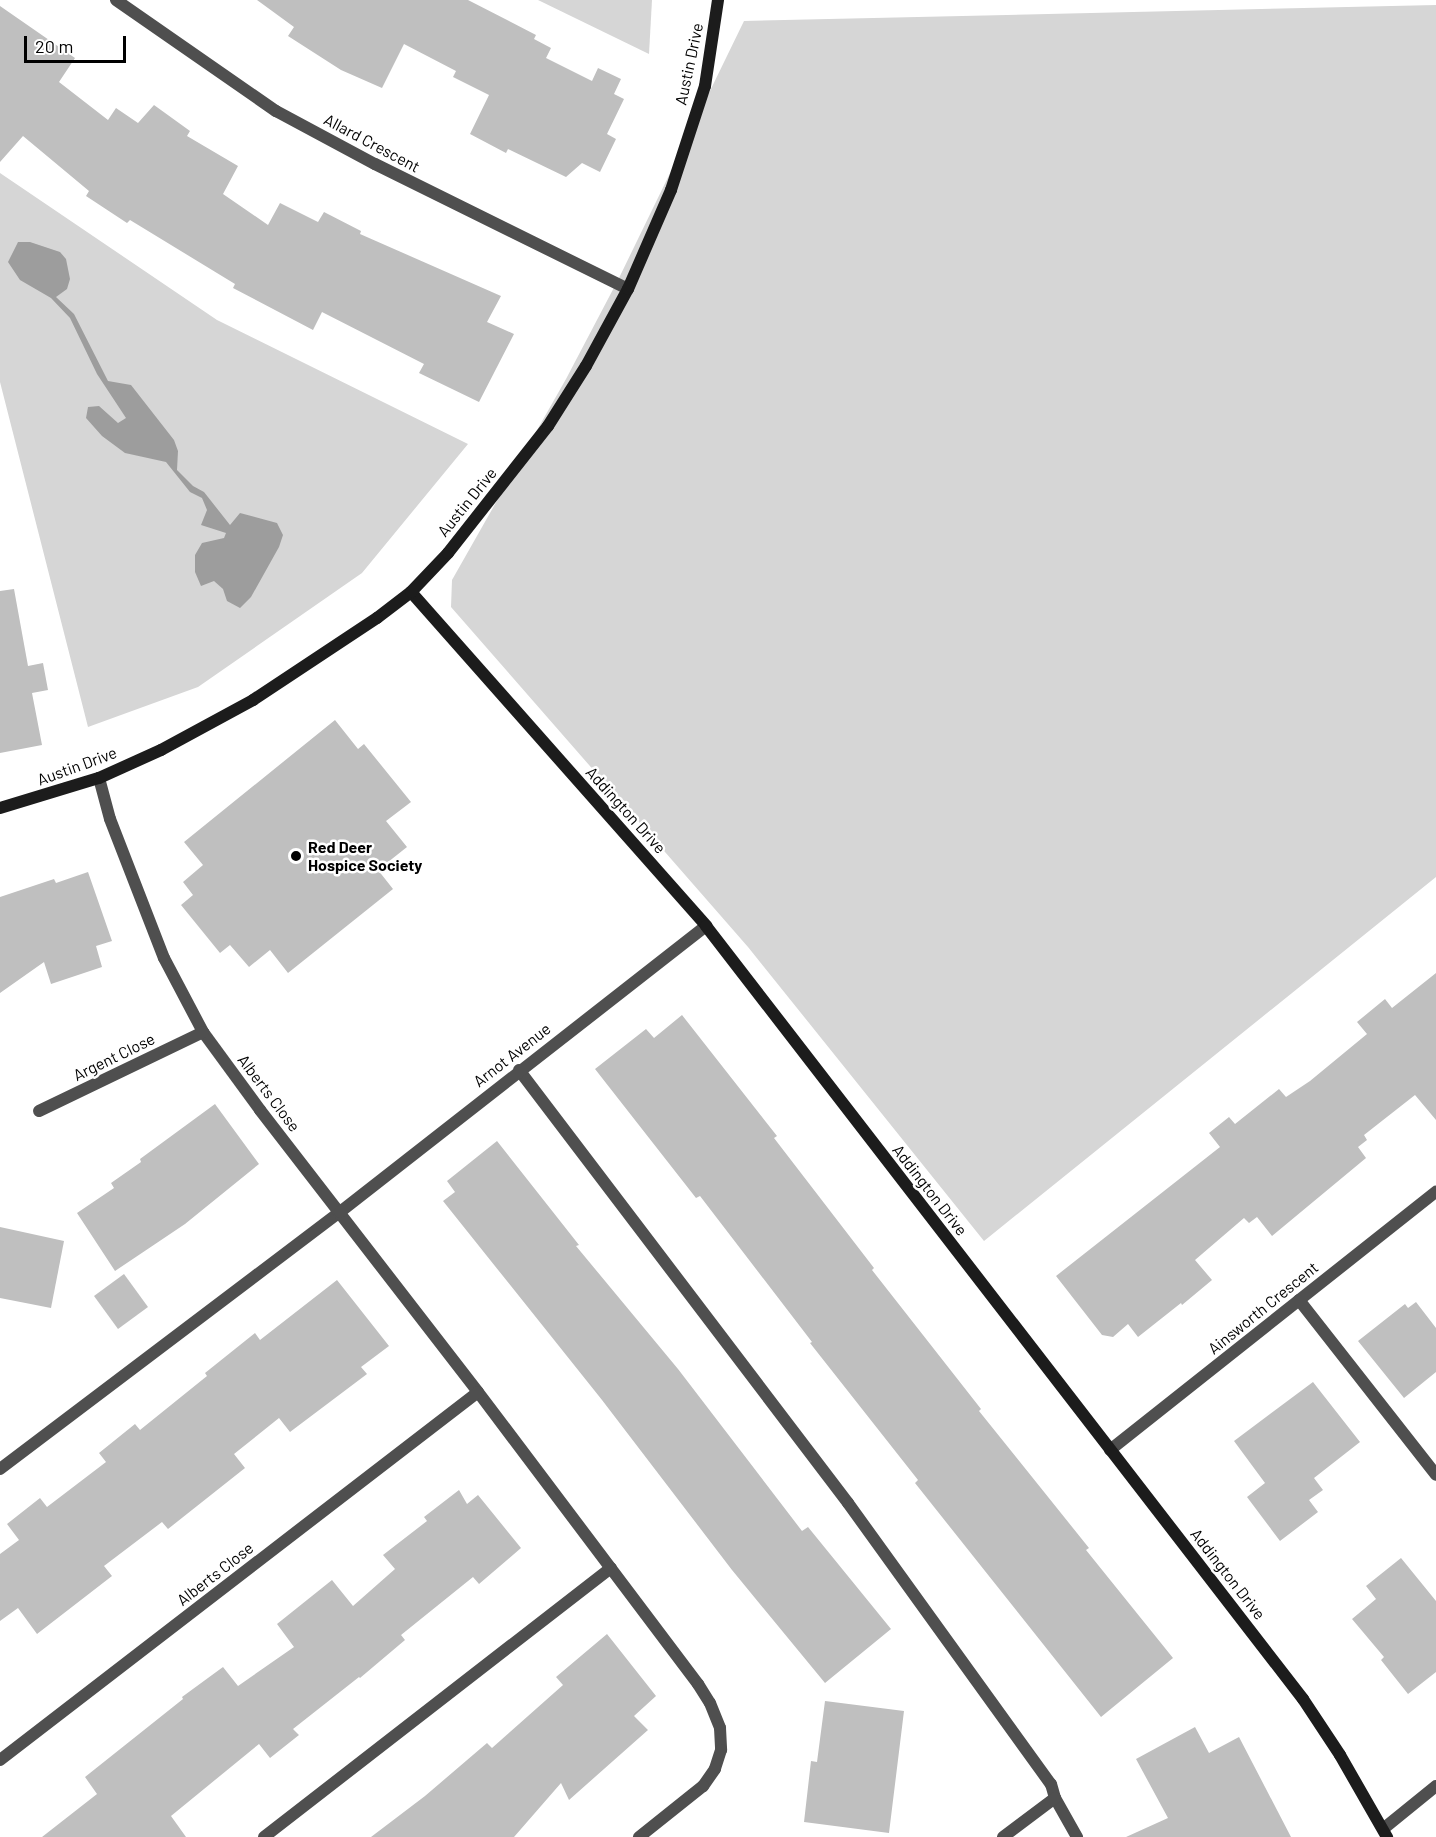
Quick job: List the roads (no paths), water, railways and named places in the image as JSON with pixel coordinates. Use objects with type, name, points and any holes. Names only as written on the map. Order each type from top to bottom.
[{"type":"street","name":"Allard Crescent","points":[[116,0],[276,111],[375,164],[628,289]]},
{"type":"street","name":"Austin Drive","points":[[0,808],[99,778],[161,750],[253,700],[368,624],[411,592],[448,553],[548,426],[586,366],[628,289],[671,190],[705,86],[718,0]]},
{"type":"street","name":"Addington Drive","points":[[411,592],[706,926],[1303,1700],[1340,1755],[1385,1833]]},
{"type":"street","name":"Alberts Close","points":[[99,778],[110,819],[164,958],[203,1032],[698,1684],[720,1728],[721,1750],[715,1769],[703,1786],[639,1837]]},
{"type":"street","name":"Arnot Avenue","points":[[0,1468],[340,1212],[706,926]]},
{"type":"street","name":"Argent Close","points":[[39,1111],[203,1032]]},
{"type":"street","points":[[519,1070],[848,1503],[1051,1784],[1055,1798],[1077,1837]]},
{"type":"street","name":"Ainsworth Crescent","points":[[1110,1450],[1436,1192]]},
{"type":"street","points":[[1299,1300],[1436,1475]]},
{"type":"street","name":"Alberts Close","points":[[0,1760],[478,1392]]},
{"type":"street","points":[[264,1837],[610,1568]]},
{"type":"street","points":[[1385,1833],[1436,1786]]},
{"type":"street","points":[[1003,1837],[1055,1798]]},
{"type":"place","name":"Red Deer Hospice Society","points":[[296,856]]}]
